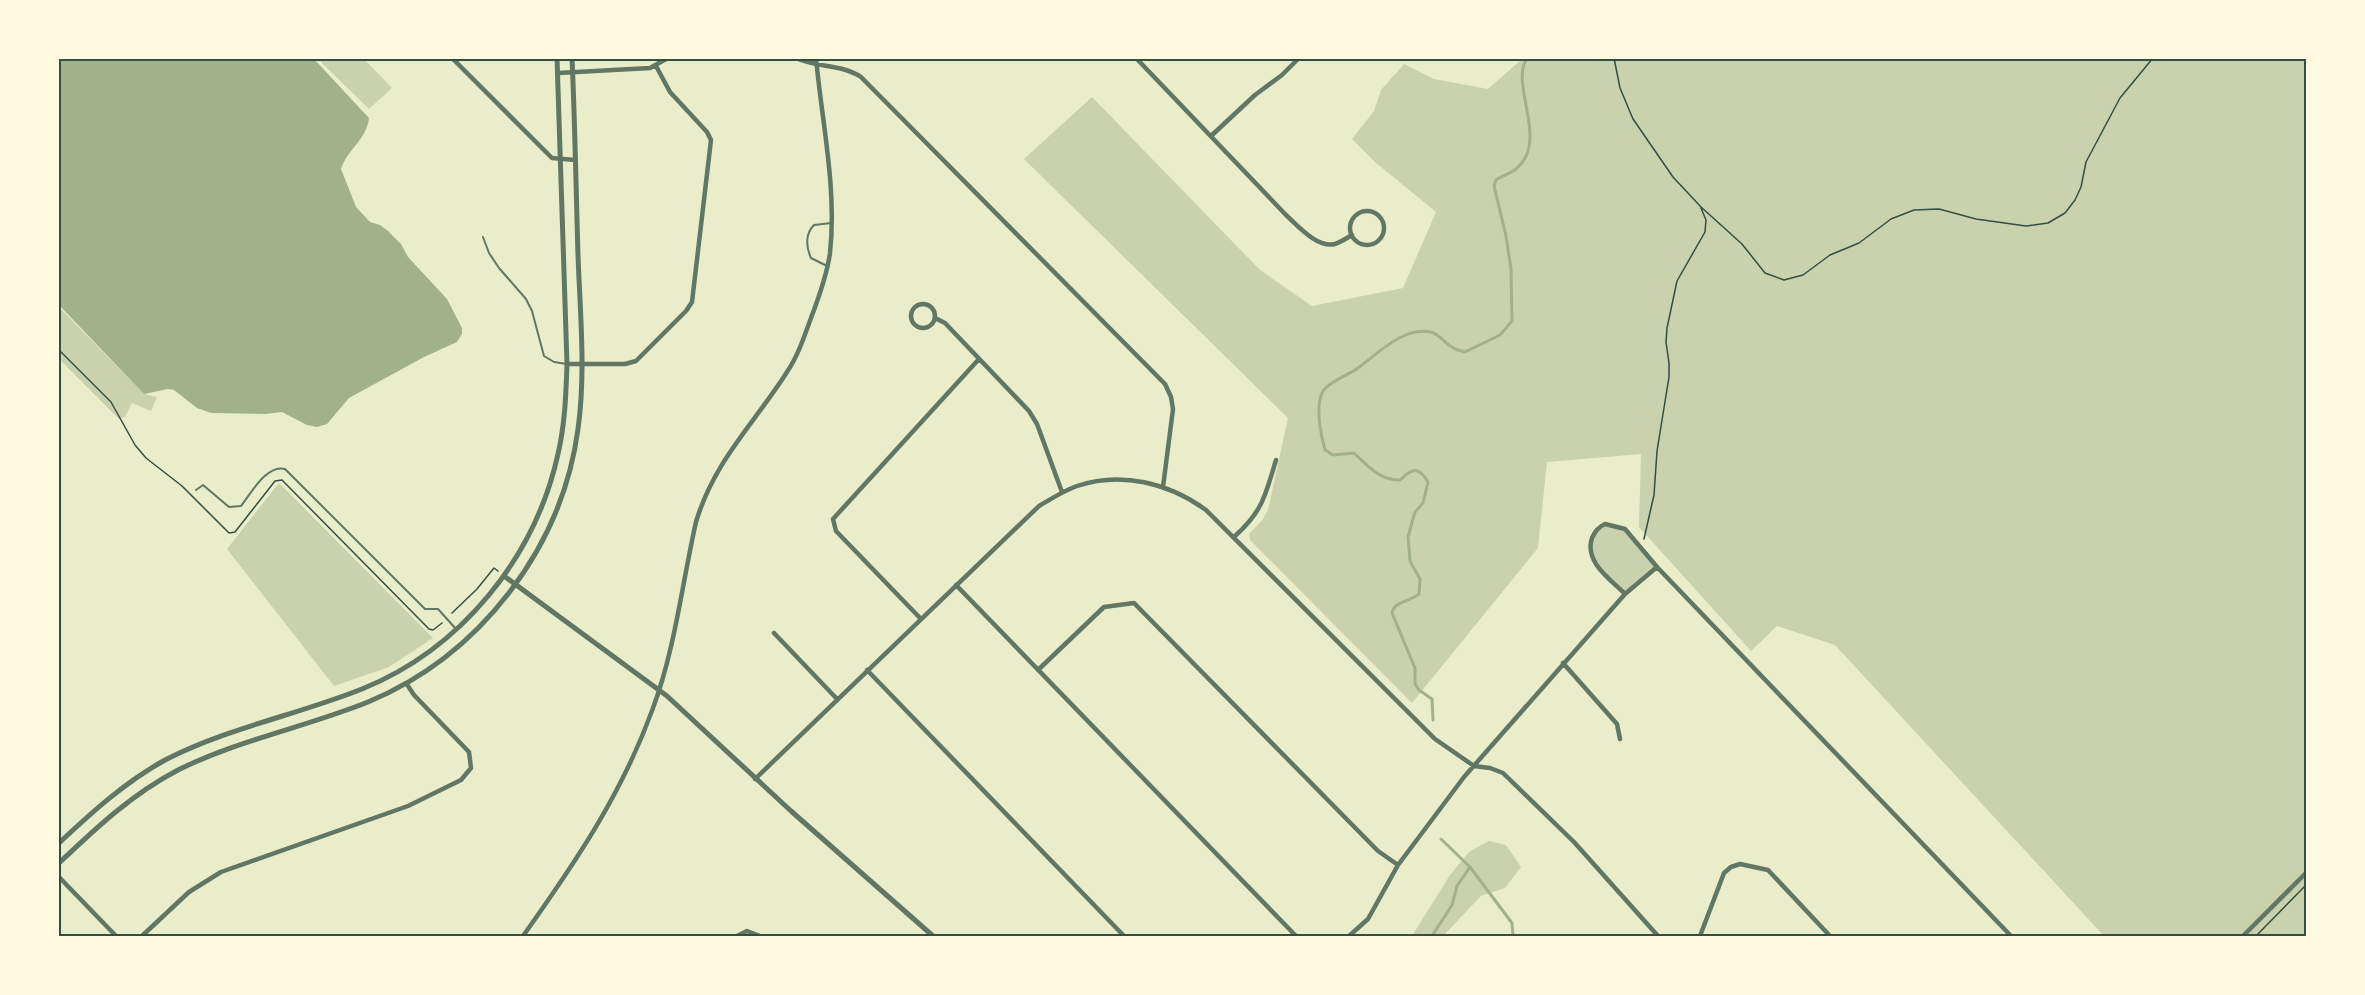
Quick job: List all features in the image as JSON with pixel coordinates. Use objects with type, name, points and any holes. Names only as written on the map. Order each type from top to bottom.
[{"type":"street","points":[[452,58],[552,158],[575,160]]},
{"type":"street","points":[[58,844],[108,798],[166,760],[219,738],[364,688],[412,662],[456,629],[504,576],[534,524],[554,472],[563,431],[567,364],[557,58]]},
{"type":"street","points":[[58,864],[120,808],[146,789],[179,770],[218,753],[353,708],[406,683],[470,637],[515,585],[548,530],[569,474],[578,431],[581,364],[572,58]]},
{"type":"street","points":[[558,73],[656,66],[668,58]]},
{"type":"street","points":[[796,58],[817,65],[849,70],[864,80],[1165,384],[1173,409],[1162,487]]},
{"type":"street","points":[[523,936],[608,810],[632,761],[659,690],[696,522],[704,497],[732,446],[792,364],[818,301],[827,266],[831,223],[828,151],[816,58]]},
{"type":"street","points":[[1136,58],[1309,235],[1322,243],[1330,244],[1352,236]]},
{"type":"street","points":[[1211,136],[1299,58]]},
{"type":"street","points":[[567,364],[625,364],[636,361],[687,311],[693,302],[711,140],[707,132],[670,92],[656,66]]},
{"type":"street","points":[[1360,212],[1371,212],[1383,222],[1383,233],[1376,242],[1360,243],[1352,236],[1353,219],[1360,212]]},
{"type":"street","points":[[935,318],[928,327],[921,327],[912,320],[912,312],[917,306],[924,304],[932,308],[935,318],[945,323],[1032,415],[1062,492]]},
{"type":"street","points":[[921,619],[838,532],[833,523],[833,517],[979,359]]},
{"type":"street","points":[[1234,537],[1251,521],[1263,504],[1276,460]]},
{"type":"street","points":[[755,779],[1039,506],[1077,486],[1114,480],[1132,480],[1162,487],[1192,500],[1206,510],[1434,739],[1474,766],[1490,768],[1503,773],[1574,842],[1658,936]]},
{"type":"street","points":[[1625,594],[1596,564],[1591,555],[1590,545],[1594,532],[1605,524],[1625,529],[1657,567],[2011,936]]},
{"type":"street","points":[[1349,936],[1368,919],[1398,865],[1436,812],[1474,766],[1625,594],[1657,567]]},
{"type":"street","points":[[504,576],[659,690],[755,779],[933,936]]},
{"type":"street","points":[[956,585],[1296,936]]},
{"type":"street","points":[[1038,670],[1104,607],[1134,603],[1378,851],[1398,865]]},
{"type":"street","points":[[774,633],[837,699]]},
{"type":"street","points":[[1563,663],[1617,724],[1620,739]]},
{"type":"street","points":[[867,670],[1124,936]]},
{"type":"street","points":[[142,936],[189,892],[221,872],[408,806],[466,776],[472,765],[469,752],[414,695],[406,683]]},
{"type":"street","points":[[1700,936],[1724,873],[1740,864],[1768,870],[1830,936]]},
{"type":"street","points":[[2243,936],[2307,873]]},
{"type":"street","points":[[58,876],[116,936]]},
{"type":"street","points":[[737,936],[747,931],[760,936]]},
{"type":"lane","points":[[827,266],[811,258],[808,238],[809,230],[814,225],[831,223]]},
{"type":"lane","points":[[483,237],[498,268],[526,299],[532,311],[544,356],[551,362],[567,364]]},
{"type":"lane","points":[[196,490],[203,485],[229,507],[241,506],[270,471],[277,468],[285,469],[425,609],[438,609],[456,629]]},
{"type":"path","points":[[1614,58],[1620,88],[1633,119],[1673,177],[1701,207],[1742,244],[1766,273],[1784,280],[1803,275],[1830,255],[1859,243],[1891,219],[1914,210],[1939,209],[1976,219],[2026,226],[2048,223],[2065,213],[2081,188],[2086,162],[2120,98],[2153,58]]},
{"type":"path","points":[[1642,549],[1654,495],[1657,451],[1669,377],[1667,328],[1677,281],[1705,232],[1706,219],[1701,207]]},
{"type":"path","points":[[58,349],[111,402],[135,445],[146,458],[182,486],[229,532],[236,531],[275,482],[282,480],[429,629],[434,630],[466,601],[494,568]]},
{"type":"path","points":[[2256,936],[2307,885]]},
{"type":"shaded area","points":[[59,58],[314,59],[369,118],[361,139],[348,155],[341,169],[356,207],[370,222],[380,225],[401,244],[408,257],[447,299],[462,328],[462,334],[457,342],[424,357],[349,398],[327,424],[317,427],[307,425],[282,412],[211,413],[197,408],[174,390],[144,394],[59,305]]},
{"type":"shaded area","points":[[1523,58],[2306,59],[2306,936],[2104,936],[1835,645],[1777,626],[1751,651],[1639,527],[1641,454],[1547,462],[1538,548],[1412,703],[1250,540],[1249,534],[1268,510],[1288,418],[1024,159],[1092,97],[1260,270],[1312,306],[1403,288],[1436,212],[1375,162],[1352,139],[1374,111],[1381,90],[1404,64],[1434,79],[1488,89]]},
{"type":"shaded area","points":[[318,59],[364,59],[392,88],[369,109]]},
{"type":"shaded area","points":[[58,306],[144,394],[157,397],[151,411],[132,403],[125,417],[119,419],[59,359]]},
{"type":"shaded area","points":[[279,483],[433,638],[389,667],[334,686],[227,549]]},
{"type":"shaded area","points":[[1605,524],[1625,529],[1657,567],[1625,594],[1596,564],[1591,555],[1594,532]]},
{"type":"shaded area","points":[[1489,841],[1506,845],[1521,867],[1505,888],[1481,896],[1443,936],[1412,936],[1450,875],[1469,852]]},
{"type":"waterway","points":[[1433,720],[1432,699],[1419,690],[1415,684],[1415,668],[1392,613],[1396,606],[1419,594],[1420,579],[1410,561],[1408,537],[1415,512],[1423,503],[1428,482],[1421,473],[1414,470],[1400,480],[1386,478],[1374,471],[1354,453],[1333,455],[1325,450],[1320,429],[1319,404],[1323,391],[1330,384],[1410,333],[1420,331],[1436,334],[1449,345],[1465,352],[1500,335],[1512,321],[1511,269],[1494,186],[1496,180],[1516,169],[1525,157],[1530,144],[1530,128],[1522,82],[1527,58]]},
{"type":"waterway","points":[[1432,936],[1452,905],[1457,886],[1470,867],[1441,839]]},
{"type":"waterway","points":[[1470,867],[1512,923],[1513,936]]}]
